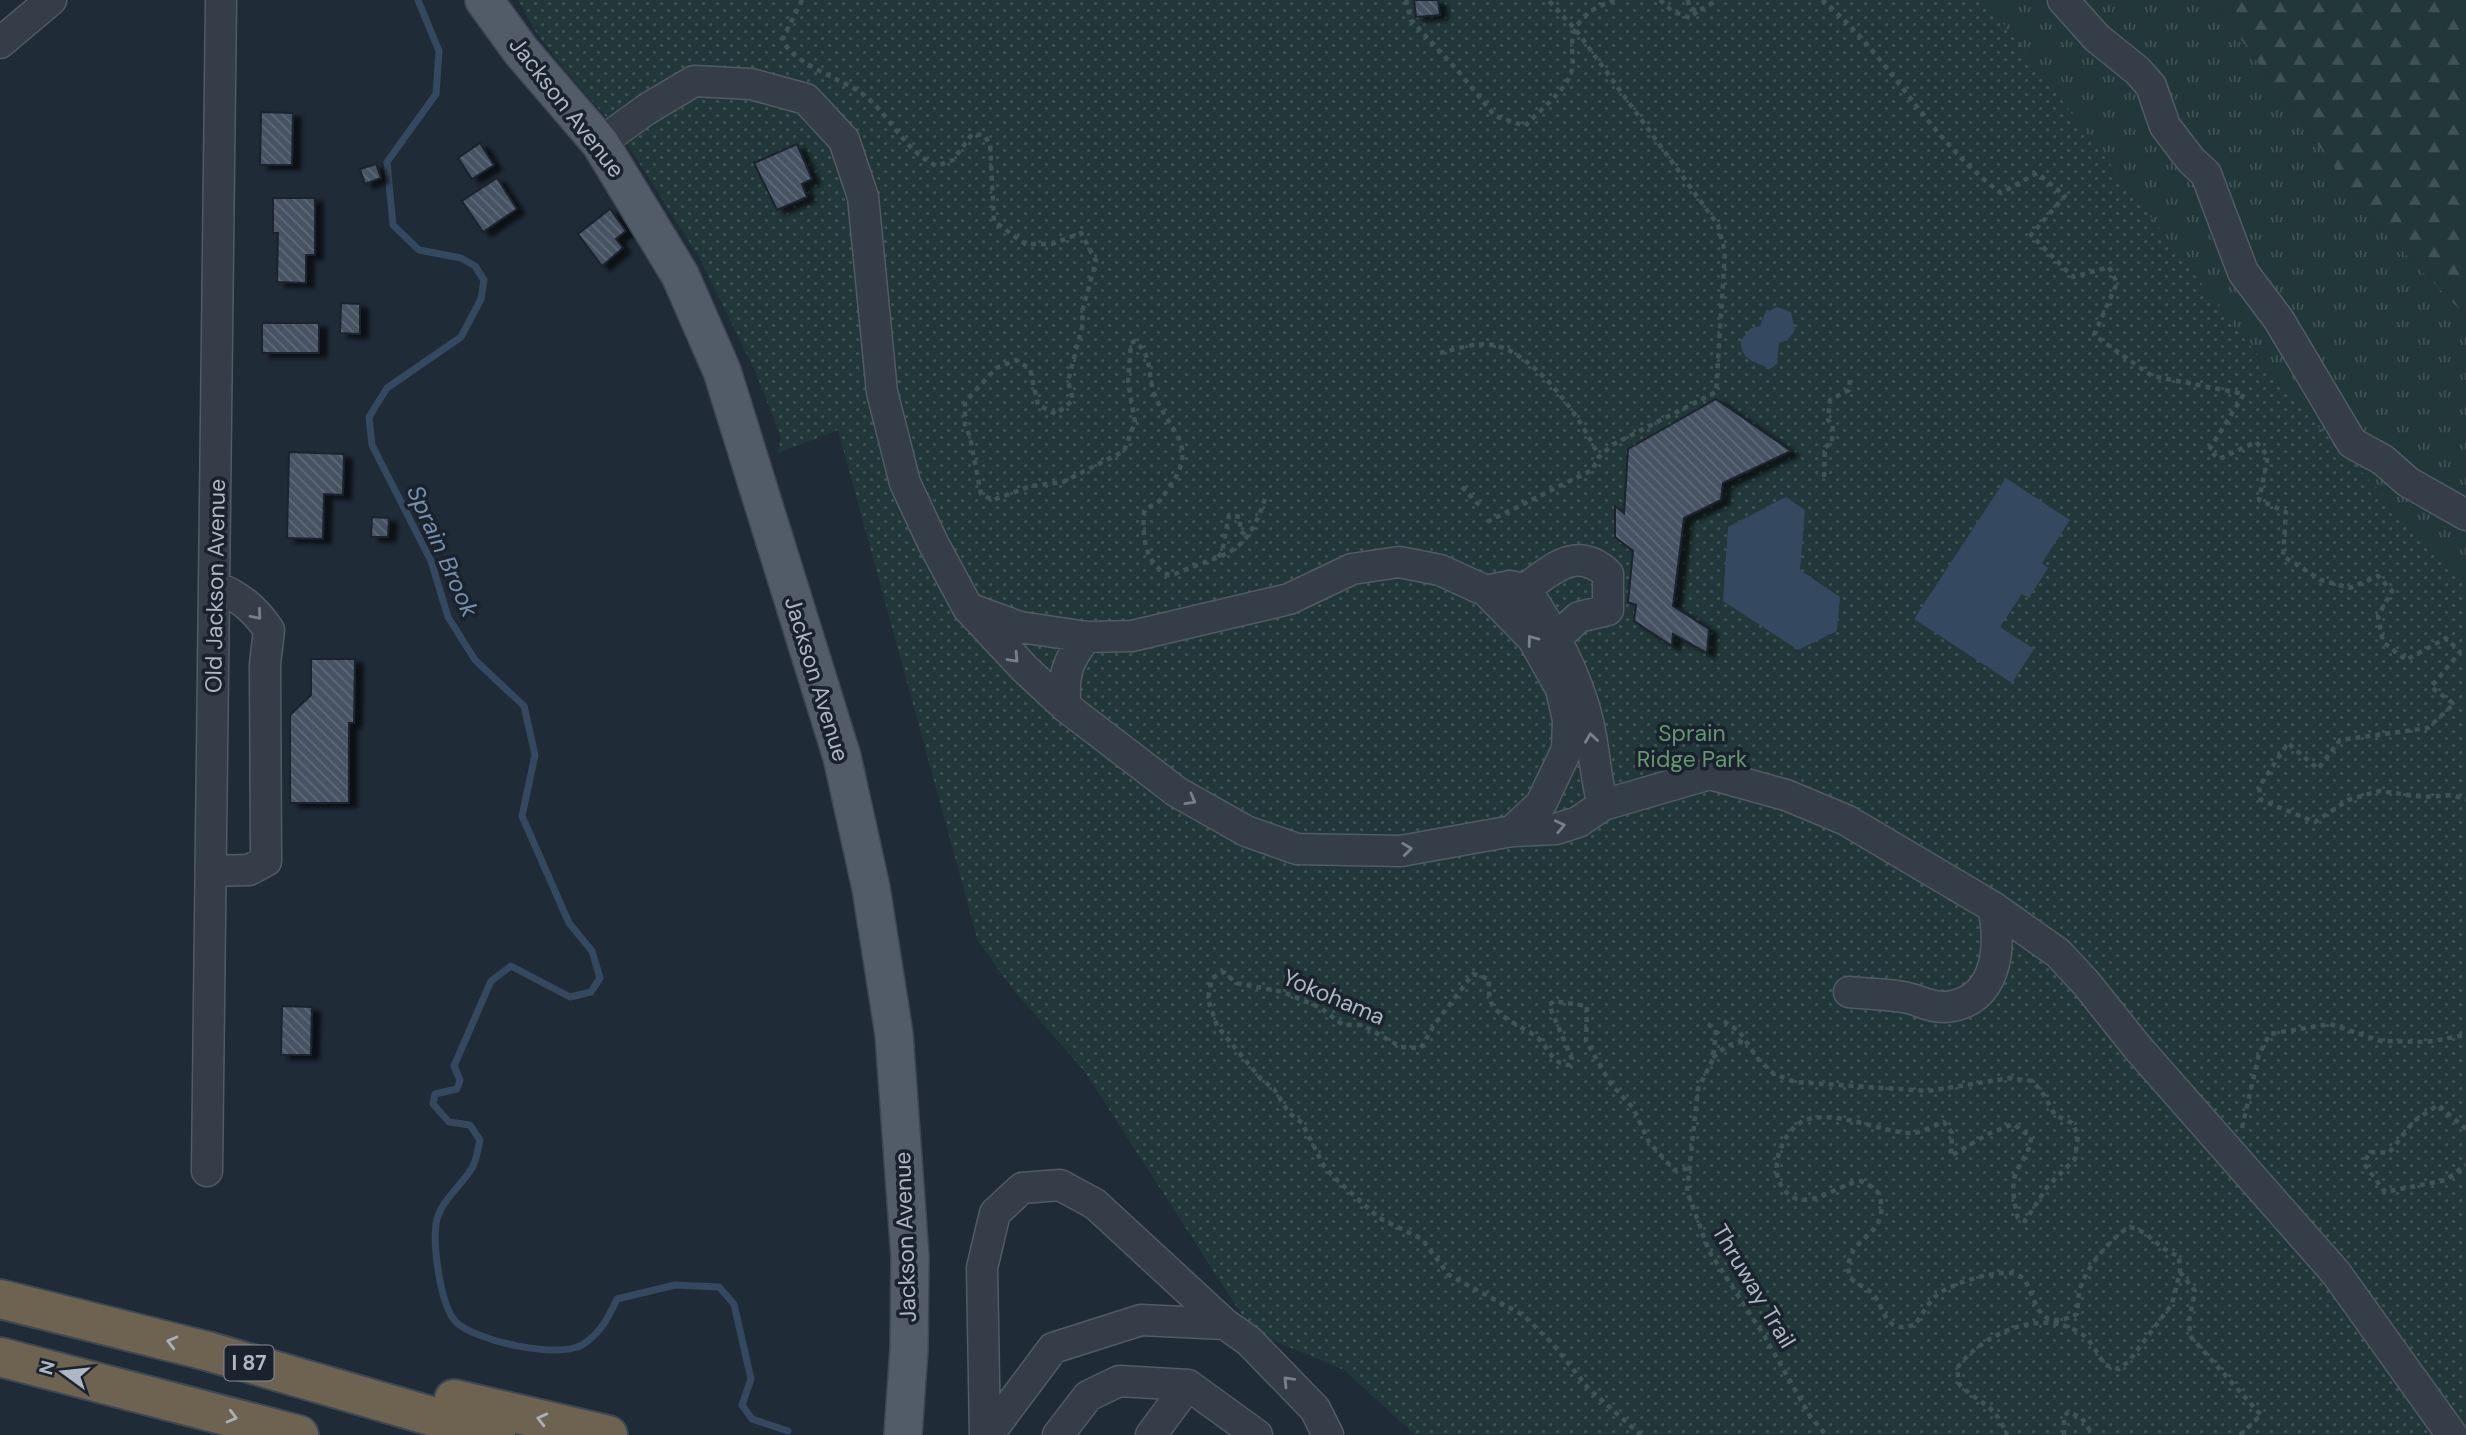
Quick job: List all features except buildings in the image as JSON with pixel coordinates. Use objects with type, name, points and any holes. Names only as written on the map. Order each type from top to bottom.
[{"type":"highway","name":"I 87","points":[[0,1299],[207,1351],[496,1435]]},
{"type":"highway","points":[[207,1351],[477,1404],[608,1435]]},
{"type":"highway","name":"I 87","points":[[0,1357],[299,1435]]},
{"type":"main road","name":"Jackson Avenue","points":[[484,0],[521,51],[600,143],[680,275],[722,371],[842,757],[871,888],[894,1034],[910,1257],[909,1349],[903,1435]]},
{"type":"street","points":[[0,43],[50,0]]},
{"type":"street","name":"Old Jackson Avenue","points":[[207,1171],[221,0]]},
{"type":"street","points":[[2063,0],[2097,38],[2138,71],[2151,86],[2165,126],[2209,180],[2243,272],[2279,320],[2352,443],[2383,460],[2408,482],[2466,514]]},
{"type":"street","points":[[600,143],[647,109],[694,81],[751,84],[806,99],[844,140],[863,197],[882,391],[905,483],[968,608],[1025,669],[1066,707],[1177,792],[1246,831],[1297,849],[1401,850],[1512,831],[1556,829],[1578,822],[1603,805],[1710,775],[1787,795],[1846,820],[1993,907],[2058,953],[2336,1273],[2452,1435]]},
{"type":"street","points":[[1525,589],[1552,570],[1576,559],[1594,562],[1608,574],[1608,610],[1578,617],[1556,638]]},
{"type":"street","points":[[968,608],[1020,627],[1087,637],[1132,636],[1276,602],[1352,569],[1399,562],[1440,570],[1486,591],[1533,639],[1561,689],[1568,720],[1567,750],[1552,786],[1528,819],[1512,831]]},
{"type":"street","points":[[211,871],[249,870],[266,861],[265,664],[269,630],[255,610],[235,594],[215,586]]},
{"type":"street","points":[[1486,591],[1510,586],[1525,589],[1556,638],[1590,729],[1603,805]]},
{"type":"street","points":[[1066,707],[1064,673],[1074,651],[1087,637]]},
{"type":"street","points":[[1849,992],[1903,997],[1942,1007],[1964,1004],[1980,994],[1991,976],[1997,953],[1993,907]]},
{"type":"street","points":[[987,1435],[982,1268],[995,1213],[1022,1188],[1060,1185],[1095,1204],[1224,1324],[1249,1341],[1315,1409],[1328,1435]]},
{"type":"street","points":[[987,1435],[1053,1348],[1141,1320],[1224,1324]]},
{"type":"street","points":[[1058,1435],[1088,1396],[1119,1381],[1188,1385],[1258,1435]]},
{"type":"street","points":[[1152,1435],[1188,1385]]},
{"type":"path","points":[[802,0],[783,38],[794,57],[859,92],[902,139],[937,166],[953,160],[972,134],[983,135],[990,143],[994,221],[1025,244],[1052,244],[1081,233],[1095,255],[1068,381],[1073,393],[1068,406],[1056,414],[1042,409],[1038,405],[1030,369],[1016,360],[996,368],[965,402],[965,425],[970,437],[981,494],[993,500],[1031,486],[1063,482],[1124,451],[1135,422],[1128,373],[1131,343],[1135,341],[1147,352],[1154,391],[1182,443],[1185,457],[1181,470],[1161,503],[1146,508],[1144,512],[1143,526],[1154,566],[1169,575],[1237,550],[1248,538],[1265,499]]},
{"type":"path","points":[[1406,0],[1411,20],[1495,116],[1525,126],[1562,87],[1572,70],[1576,30],[1595,6],[1617,0]]},
{"type":"path","points":[[1487,522],[1592,470],[1599,457],[1612,445],[1716,392],[1725,252],[1718,225],[1576,30],[1548,0]]},
{"type":"path","points":[[1660,0],[1681,16],[1690,18],[1718,0]]},
{"type":"path","points":[[1688,0],[1689,8],[1698,11]]},
{"type":"path","points":[[1822,0],[1854,26],[1929,125],[1975,173],[2001,192],[2037,173],[2065,196],[2031,235],[2073,277],[2109,267],[2117,283],[2094,335],[2152,376],[2244,394],[2209,450],[2219,459],[2256,442],[2268,456],[2259,500],[2287,512],[2283,556],[2321,580],[2350,588],[2378,576],[2392,592],[2378,616],[2383,642],[2406,660],[2446,638],[2460,652],[2431,687],[2454,704],[2428,728],[2340,740],[2318,769],[2288,743],[2259,787],[2260,800],[2315,822],[2348,800],[2379,791],[2425,797],[2451,795],[2466,800]]},
{"type":"path","points":[[1440,353],[1479,344],[1514,352],[1556,390],[1599,457]]},
{"type":"path","points":[[1824,477],[1825,447],[1832,443],[1833,425],[1828,420],[1830,400],[1849,390],[1850,380]]},
{"type":"path","points":[[1462,487],[1481,507]]},
{"type":"path","points":[[1217,558],[1222,552],[1229,515],[1240,517],[1240,530],[1248,538]]},
{"type":"path","name":"Yokohama","points":[[1641,1435],[1589,1389],[1551,1342],[1523,1315],[1449,1275],[1422,1239],[1379,1218],[1337,1180],[1325,1166],[1302,1123],[1289,1113],[1274,1089],[1261,1079],[1217,1026],[1208,999],[1212,978],[1218,972],[1224,972],[1243,985],[1283,992],[1321,1009],[1343,1024],[1370,1028],[1410,1049],[1421,1048],[1460,989],[1473,974],[1481,974],[1489,979],[1489,997],[1494,1007],[1541,1040],[1551,1057],[1563,1065],[1570,1065],[1572,1059],[1549,1005],[1562,1001],[1587,1006],[1586,1041],[1611,1084],[1633,1108],[1649,1142],[1674,1170],[1687,1169]]},
{"type":"path","points":[[1724,1021],[1739,1031],[1758,1059],[1774,1074],[1795,1082],[1928,1091],[2010,1078],[2032,1081],[2042,1092],[2055,1115],[2072,1124],[2078,1135],[2075,1158],[2048,1186],[2025,1221],[2018,1218],[2015,1207],[2014,1178],[2030,1149],[2031,1137],[2013,1124],[1988,1134],[1951,1156],[1952,1133],[1944,1122],[1914,1133],[1821,1117],[1797,1125],[1781,1145],[1777,1161],[1779,1183],[1788,1196],[1794,1199],[1817,1199],[1861,1181],[1876,1189],[1881,1196],[1883,1215],[1880,1223],[1852,1254],[1849,1272],[1852,1279],[1868,1288],[1876,1297],[1888,1320],[1895,1325],[1915,1325],[1936,1296],[1958,1283],[2003,1273],[2019,1275],[2025,1281],[2032,1302],[2040,1311],[2048,1318],[2064,1320],[2077,1314],[2081,1286],[2088,1273],[2115,1238],[2130,1227],[2141,1230],[2172,1255],[2179,1256],[2180,1272],[2172,1304],[2129,1361],[2119,1368],[2105,1365],[2083,1335],[2060,1323],[2047,1322],[2016,1327],[1972,1350],[1958,1368],[1959,1384],[1985,1401],[1996,1414],[2007,1435]]},
{"type":"path","name":"Thruway Trail","points":[[1708,1024],[1716,1030],[1713,1059],[1698,1089],[1695,1131],[1687,1169],[1687,1191],[1709,1251],[1810,1416],[1826,1435]]},
{"type":"path","points":[[2237,1157],[2249,1091],[2259,1055],[2270,1034],[2330,1024],[2381,1041],[2427,1042],[2466,1035]]},
{"type":"path","points":[[1713,1059],[1738,1041],[1749,1044]]},
{"type":"path","points":[[2466,1129],[2438,1105],[2414,1121],[2389,1153],[2369,1152],[2364,1164],[2385,1192],[2446,1180],[2466,1165]]},
{"type":"path","points":[[2180,1272],[2195,1291],[2189,1321],[2190,1336],[2261,1415],[2240,1435]]},
{"type":"path","points":[[2064,1435],[2064,1417],[2068,1412],[2081,1417],[2093,1435]]},
{"type":"green space","name":"Sprain Ridge Park","points":[[518,0],[1985,0],[2240,334],[2315,423],[2466,582],[2466,1435],[1415,1435],[1344,1370],[1253,1332],[1085,1072],[1011,987],[978,941],[838,430],[778,453],[781,437],[755,371],[699,257],[620,133],[564,69],[536,32]]},
{"type":"green space","points":[[1919,0],[2212,0],[2376,224],[2466,316],[2466,715]]},
{"type":"green space","points":[[2212,0],[2466,0],[2466,316],[2376,224]]},
{"type":"water","points":[[1777,307],[1791,312],[1795,330],[1788,340],[1779,343],[1777,364],[1770,369],[1746,356],[1741,340],[1751,328],[1760,326],[1765,313]]},
{"type":"water","points":[[2006,478],[2070,520],[2042,563],[2048,568],[2029,598],[2022,594],[2000,627],[2034,649],[2012,683],[1914,619]]},
{"type":"water","points":[[1786,497],[1805,510],[1800,570],[1840,597],[1837,631],[1798,650],[1723,601],[1728,527]]},
{"type":"waterway","name":"Sprain Brook","points":[[418,0],[439,51],[436,94],[387,162],[393,225],[419,250],[461,258],[475,266],[484,280],[481,299],[461,337],[387,388],[369,417],[372,445],[431,561],[448,617],[475,660],[524,706],[535,755],[522,816],[569,923],[592,951],[600,978],[591,992],[570,997],[511,966],[491,981],[454,1066],[460,1080],[457,1089],[435,1094],[433,1104],[449,1122],[470,1125],[480,1140],[473,1166],[438,1216],[436,1246],[442,1289],[450,1314],[466,1329],[480,1336],[517,1346],[555,1350],[570,1349],[589,1340],[603,1325],[617,1299],[675,1285],[719,1287],[734,1304],[751,1379],[742,1405],[752,1419],[788,1431]]}]
